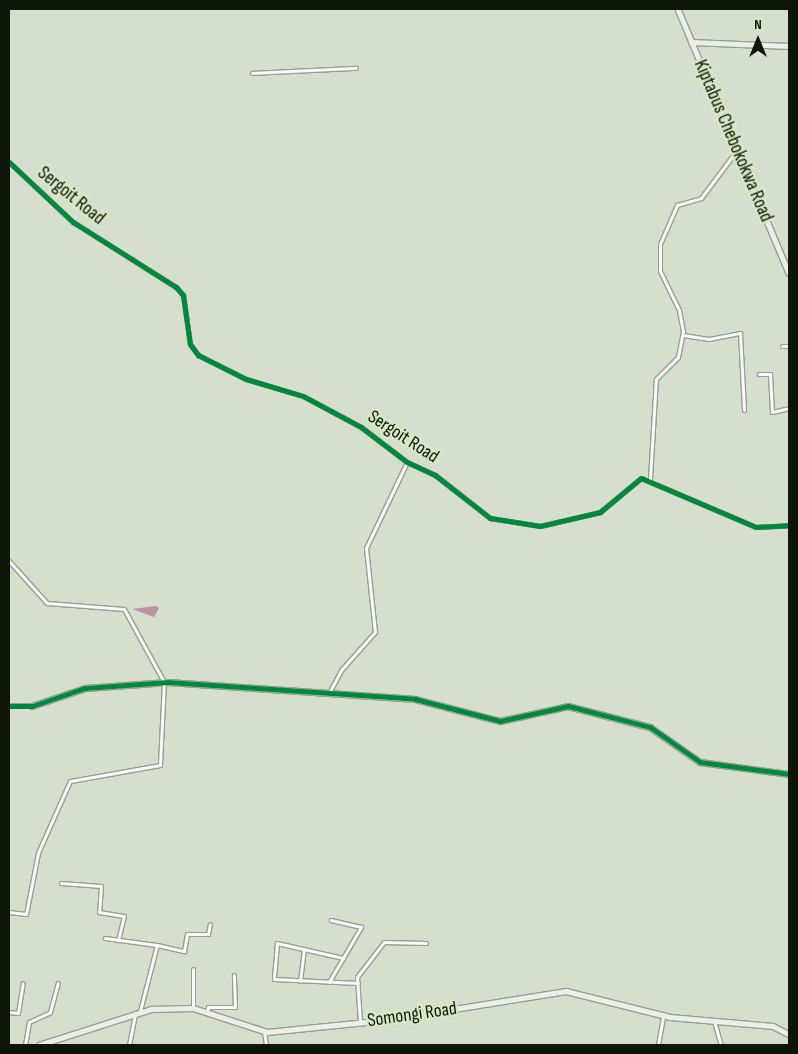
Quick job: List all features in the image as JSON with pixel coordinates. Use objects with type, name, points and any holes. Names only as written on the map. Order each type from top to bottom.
[{"type":"street","name":"Kiptabus Chebokokwa Road","points":[[678,9],[738,148],[789,274]]},
{"type":"street","points":[[691,42],[789,46]]},
{"type":"street","points":[[252,73],[356,68]]},
{"type":"street","points":[[738,148],[707,192],[696,201],[677,205],[660,244],[660,271],[679,310],[683,335],[678,356],[656,379],[650,479],[756,528],[789,525]]},
{"type":"street","name":"Sergoit Road","points":[[9,162],[73,222],[176,287],[183,295],[190,344],[198,355],[246,379],[315,402],[378,437],[407,462],[435,475],[479,513],[529,525],[600,512],[636,480],[650,479]]},
{"type":"street","points":[[683,335],[709,339],[740,334],[744,410]]},
{"type":"street","points":[[782,346],[789,346]]},
{"type":"street","points":[[759,374],[770,374],[772,412],[789,408]]},
{"type":"street","points":[[329,693],[342,669],[375,632],[366,548],[407,462]]},
{"type":"street","points":[[9,561],[47,603],[124,609],[164,682],[160,765],[70,781],[38,853],[26,914],[9,912]]},
{"type":"street","points":[[9,706],[32,706],[85,688],[164,682],[439,702],[500,721],[563,706],[598,711],[650,727],[700,762],[789,774]]},
{"type":"street","points":[[61,883],[101,886],[99,912],[124,916],[118,940]]},
{"type":"street","points":[[329,982],[361,927],[332,920]]},
{"type":"street","points":[[105,938],[184,951],[187,934],[208,934],[210,924]]},
{"type":"street","points":[[360,1022],[358,977],[384,942],[426,943]]},
{"type":"street","points":[[343,958],[277,943],[274,979],[358,983]]},
{"type":"street","points":[[140,1011],[157,946]]},
{"type":"street","points":[[300,980],[304,950]]},
{"type":"street","points":[[193,969],[193,1008]]},
{"type":"street","points":[[207,1012],[208,1007],[235,1007],[234,975]]},
{"type":"street","points":[[9,1012],[18,1013],[23,983]]},
{"type":"street","points":[[25,1045],[29,1022],[50,1012],[58,983]]},
{"type":"street","name":"Somongi Road","points":[[38,1045],[140,1011],[193,1008],[264,1032],[360,1022],[566,991],[663,1016],[773,1026],[789,1034]]},
{"type":"street","points":[[129,1045],[135,1012]]},
{"type":"street","points":[[658,1045],[663,1016]]},
{"type":"street","points":[[714,1021],[721,1045]]},
{"type":"street","points":[[264,1032],[266,1045]]},
{"type":"shaded area","points":[[156,606],[159,608],[154,617],[132,609]]},
{"type":"cycle path","points":[[9,162],[73,222],[176,287],[183,295],[190,344],[198,355],[246,379],[303,396],[361,427],[407,462],[435,475],[490,518],[540,526],[600,512],[641,478],[756,527],[789,525]]},
{"type":"cycle path","points":[[9,706],[32,706],[85,688],[168,682],[415,699],[500,721],[568,706],[650,727],[700,762],[789,774]]}]
